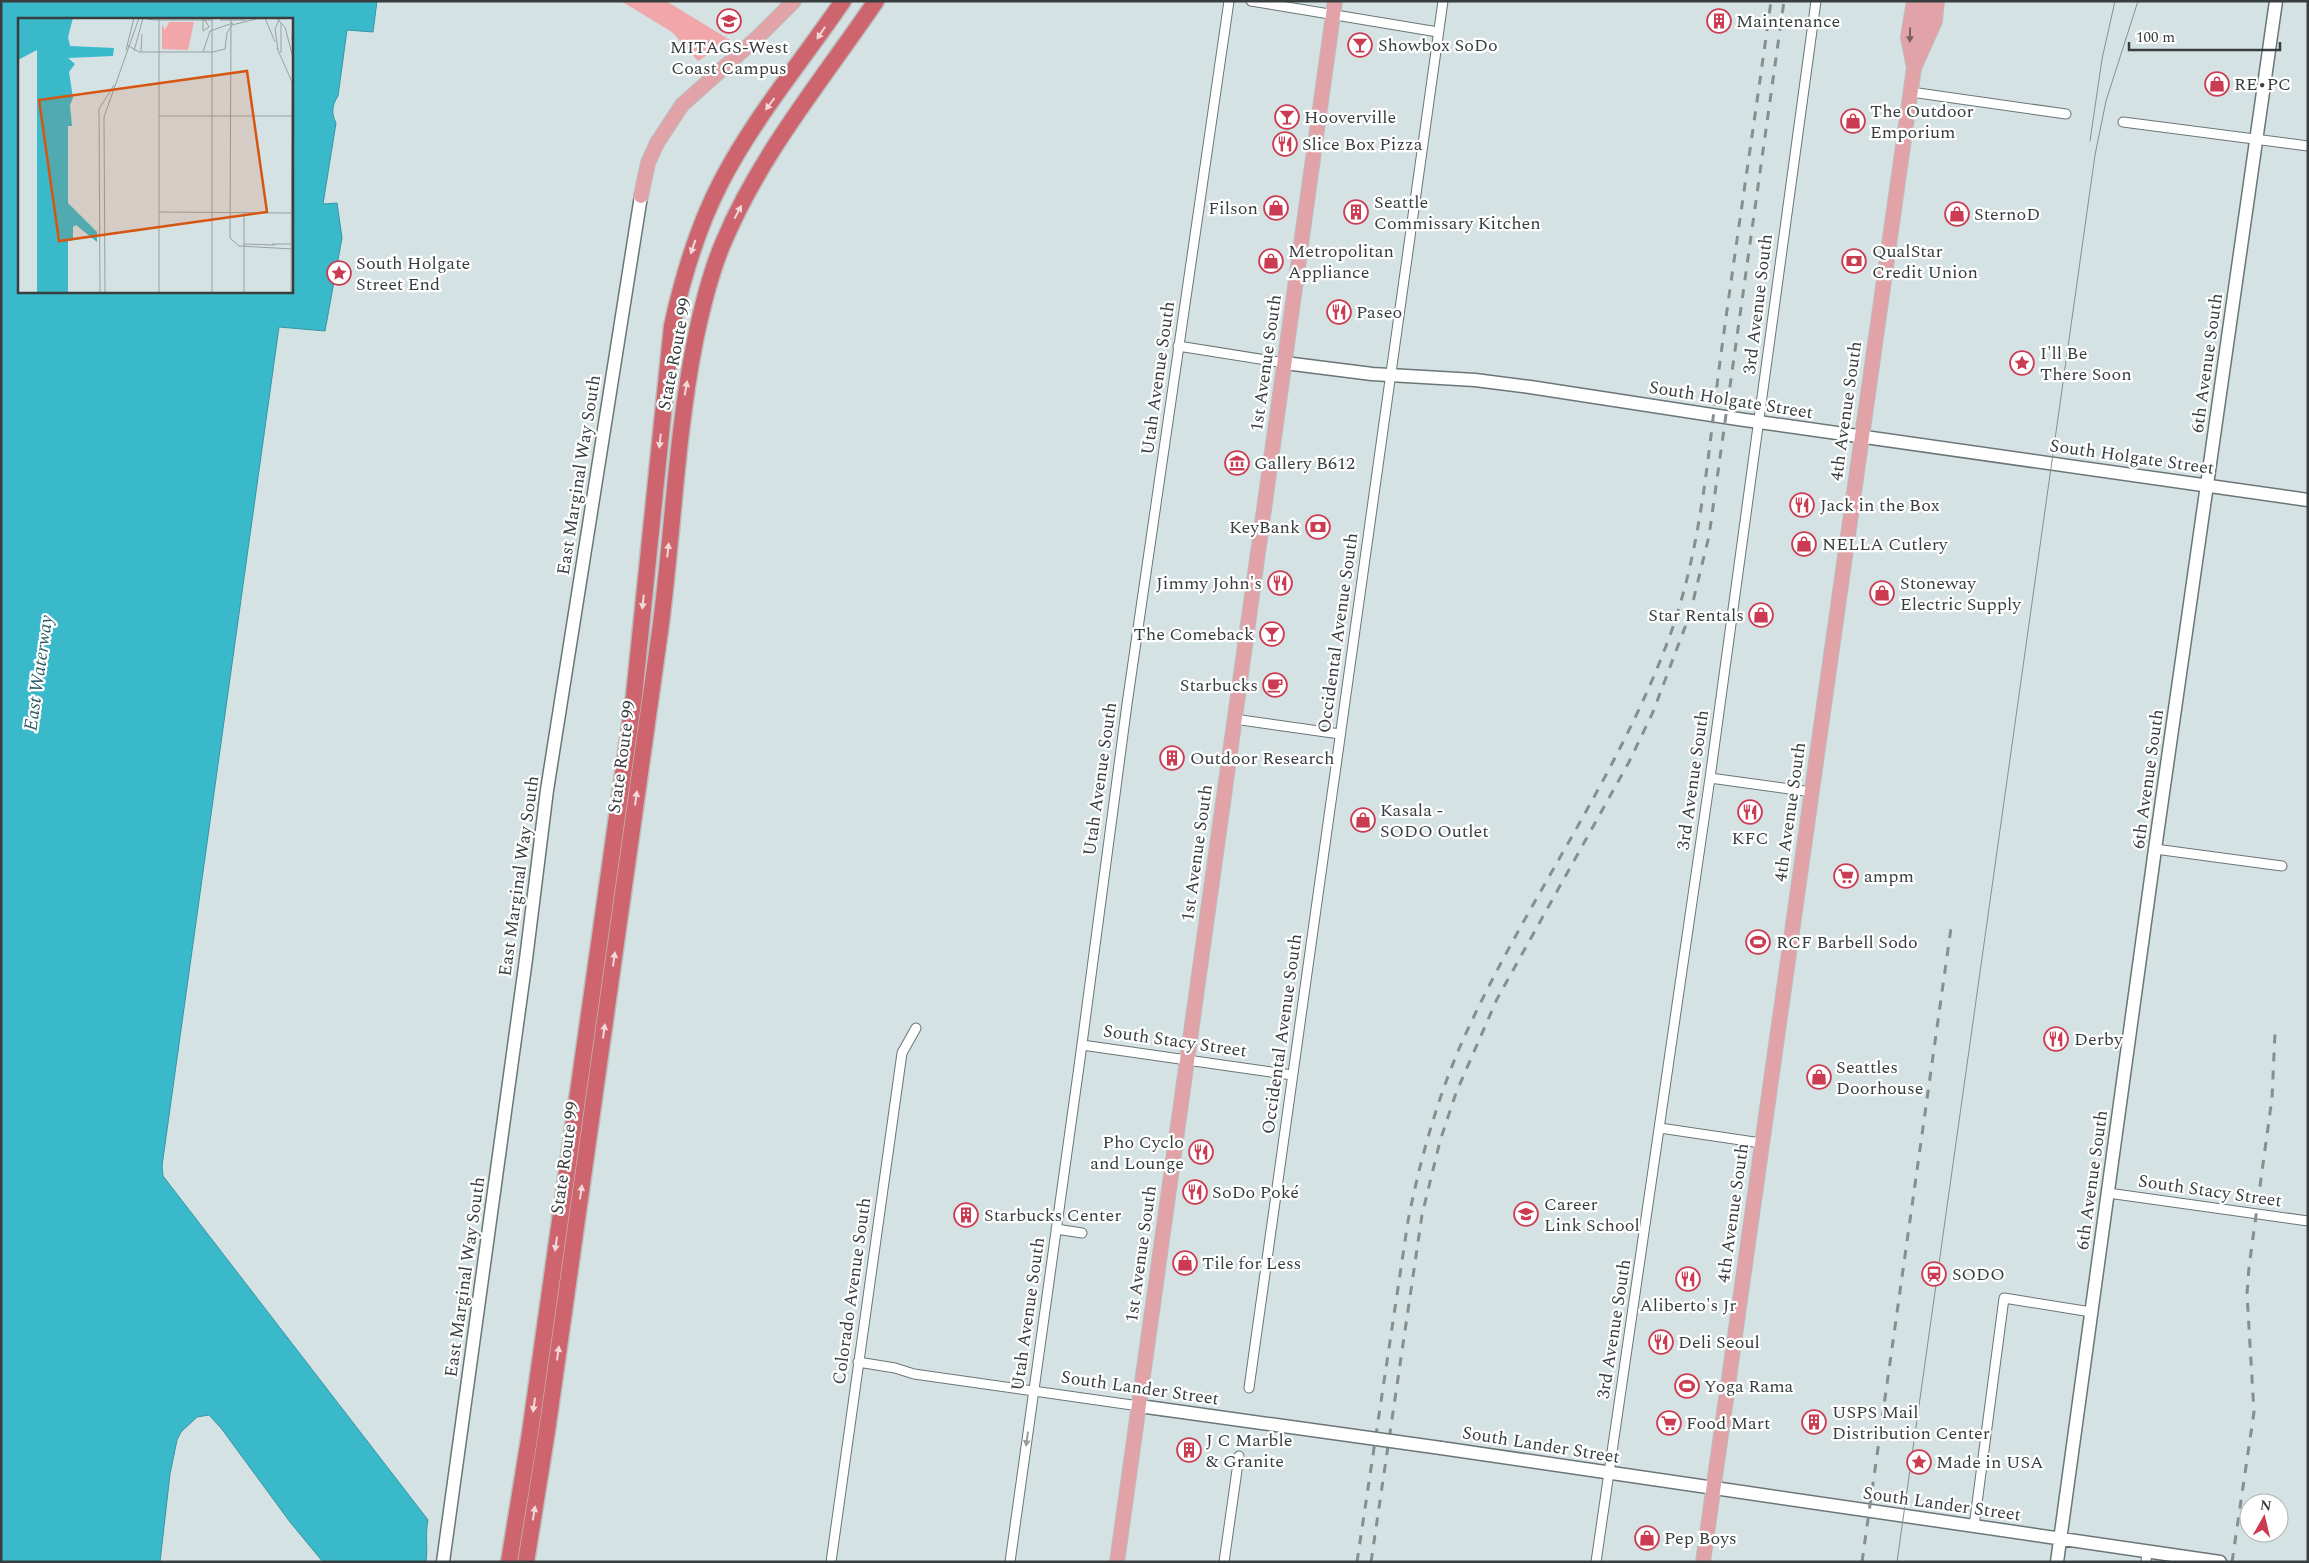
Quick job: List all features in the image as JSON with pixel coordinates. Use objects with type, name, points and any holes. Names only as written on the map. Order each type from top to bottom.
[{"type":"highway","name":"State Route 99","points":[[509,1560],[530,1433],[632,706],[672,326],[681,285],[694,244],[722,180],[764,112],[843,1]]},
{"type":"highway","name":"State Route 99","points":[[526,1562],[548,1421],[659,636],[686,390],[700,318],[712,273],[724,241],[783,131],[876,1]]},
{"type":"main road","points":[[641,196],[648,163],[657,142],[682,105],[758,37],[794,1]]},
{"type":"main road","name":"4th Avenue South","points":[[1914,1],[1908,36],[1914,68]]},
{"type":"main road","points":[[1914,68],[1927,1]]},
{"type":"main road","name":"4th Avenue South","points":[[1703,1562],[1914,68],[1935,21],[1937,1]]},
{"type":"main road","name":"6th Avenue South","points":[[2057,1562],[2155,849],[2276,1]]},
{"type":"main road","name":"1st Avenue South","points":[[1117,1562],[1334,8]]},
{"type":"main road","name":"East Marginal Way South","points":[[443,1562],[548,790],[641,196]]},
{"type":"main road","name":"South Holgate Street","points":[[1285,363],[1390,375],[1475,380],[1530,387],[1759,422],[2308,500]]},
{"type":"main road","name":"South Lander Street","points":[[1139,1406],[1974,1526],[2060,1539],[2147,1556],[2220,1562]]},
{"type":"street","name":"Utah Avenue South","points":[[1010,1562],[1082,1045],[1123,732],[1229,1]]},
{"type":"street","points":[[1251,1],[1334,8],[1438,32]]},
{"type":"street","name":"Occidental Avenue South","points":[[1249,1388],[1443,1]]},
{"type":"street","name":"3rd Avenue South","points":[[1596,1562],[1710,778],[1816,1]]},
{"type":"street","points":[[1911,92],[2066,114]]},
{"type":"street","points":[[2123,122],[2308,146]]},
{"type":"street","name":"South Holgate Street","points":[[1178,346],[1285,363]]},
{"type":"street","points":[[1234,720],[1340,734]]},
{"type":"street","points":[[1710,778],[1812,792]]},
{"type":"street","points":[[2155,849],[2282,866]]},
{"type":"street","name":"Colorado Avenue South","points":[[831,1562],[902,1053],[916,1028]]},
{"type":"street","name":"South Stacy Street","points":[[1082,1045],[1292,1075]]},
{"type":"street","points":[[1660,1128],[1761,1143]]},
{"type":"street","name":"South Stacy Street","points":[[2108,1193],[2308,1221]]},
{"type":"street","points":[[1056,1229],[1082,1233]]},
{"type":"street","points":[[1974,1526],[2004,1298],[2091,1312]]},
{"type":"street","name":"South Lander Street","points":[[858,1362],[895,1368],[914,1374],[1139,1406]]},
{"type":"street","points":[[1224,1562],[1239,1456]]},
{"type":"shaded area","points":[[621,1],[666,1],[730,40],[698,61],[672,32]]},
{"type":"water","name":"East Waterway","points":[[1,1],[377,1],[373,32],[347,30],[338,96],[333,109],[336,123],[323,204],[337,203],[342,238],[325,331],[279,327],[162,1166],[163,1176],[428,1520],[426,1562],[323,1562],[290,1522],[221,1428],[209,1415],[197,1417],[181,1432],[177,1440],[170,1474],[160,1562],[1,1562]]},
{"type":"tram line","points":[[2090,141],[2102,59],[2115,1]]},
{"type":"tram line","points":[[1897,1562],[2095,155],[2106,101],[2138,1]]},
{"type":"railway","points":[[1357,1562],[1408,1221],[1418,1175],[1437,1108],[1462,1042],[1486,992],[1594,797],[1645,697],[1666,646],[1688,575],[1702,501],[1771,1]]},
{"type":"railway","points":[[1371,1562],[1422,1215],[1440,1141],[1456,1093],[1497,999],[1629,762],[1653,712],[1690,614],[1709,536],[1784,1]]},
{"type":"railway","points":[[1862,1562],[1951,928]]},
{"type":"railway","points":[[2232,1562],[2254,1412],[2247,1294],[2272,1098],[2275,1033]]},
{"type":"place","name":"MITAGS-West Coast Campus","points":[[729,21]]},
{"type":"place","name":"Maintenance","points":[[1719,21]]},
{"type":"place","name":"Showbox SoDo","points":[[1360,45]]},
{"type":"place","name":"RE∙PC","points":[[2217,84]]},
{"type":"place","name":"Hooverville","points":[[1287,117]]},
{"type":"place","name":"The Outdoor Emporium","points":[[1853,121]]},
{"type":"place","name":"Slice Box Pizza","points":[[1285,144]]},
{"type":"place","name":"Filson","points":[[1276,208]]},
{"type":"place","name":"Seattle Commissary Kitchen","points":[[1356,212]]},
{"type":"place","name":"SternoD","points":[[1957,214]]},
{"type":"place","name":"Metropolitan Appliance","points":[[1271,261]]},
{"type":"place","name":"QualStar Credit Union","points":[[1854,261]]},
{"type":"place","name":"South Holgate Street End","points":[[339,273]]},
{"type":"place","name":"Paseo","points":[[1339,312]]},
{"type":"place","name":"I'll Be There Soon","points":[[2022,363]]},
{"type":"place","name":"Gallery B612","points":[[1237,463]]},
{"type":"place","name":"Jack in the Box","points":[[1802,505]]},
{"type":"place","name":"KeyBank","points":[[1318,527]]},
{"type":"place","name":"NELLA Cutlery","points":[[1804,544]]},
{"type":"place","name":"Jimmy John's","points":[[1280,583]]},
{"type":"place","name":"Stoneway Electric Supply","points":[[1882,593]]},
{"type":"place","name":"Star Rentals","points":[[1761,615]]},
{"type":"place","name":"The Comeback","points":[[1272,634]]},
{"type":"place","name":"Starbucks","points":[[1275,685]]},
{"type":"place","name":"Outdoor Research","points":[[1172,758]]},
{"type":"place","name":"KFC","points":[[1750,812]]},
{"type":"place","name":"Kasala - SODO Outlet","points":[[1363,820]]},
{"type":"place","name":"ampm","points":[[1846,876]]},
{"type":"place","name":"RCF Barbell Sodo","points":[[1758,942]]},
{"type":"place","name":"Derby","points":[[2056,1039]]},
{"type":"place","name":"Seattles Doorhouse","points":[[1819,1077]]},
{"type":"place","name":"Pho Cyclo and Lounge","points":[[1201,1152]]},
{"type":"place","name":"SoDo Poké","points":[[1195,1192]]},
{"type":"place","name":"Career Link School","points":[[1526,1214]]},
{"type":"place","name":"Starbucks Center","points":[[966,1215]]},
{"type":"place","name":"Tile for Less","points":[[1185,1263]]},
{"type":"place","name":"SODO","points":[[1934,1274]]},
{"type":"place","name":"Aliberto's Jr","points":[[1688,1279]]},
{"type":"place","name":"Deli Seoul","points":[[1661,1342]]},
{"type":"place","name":"Yoga Rama","points":[[1687,1386]]},
{"type":"place","name":"USPS Mail Distribution Center","points":[[1814,1422]]},
{"type":"place","name":"Food Mart","points":[[1669,1423]]},
{"type":"place","name":"J C Marble & Granite","points":[[1189,1450]]},
{"type":"place","name":"Made in USA","points":[[1919,1462]]},
{"type":"place","name":"Pep Boys","points":[[1647,1538]]}]
